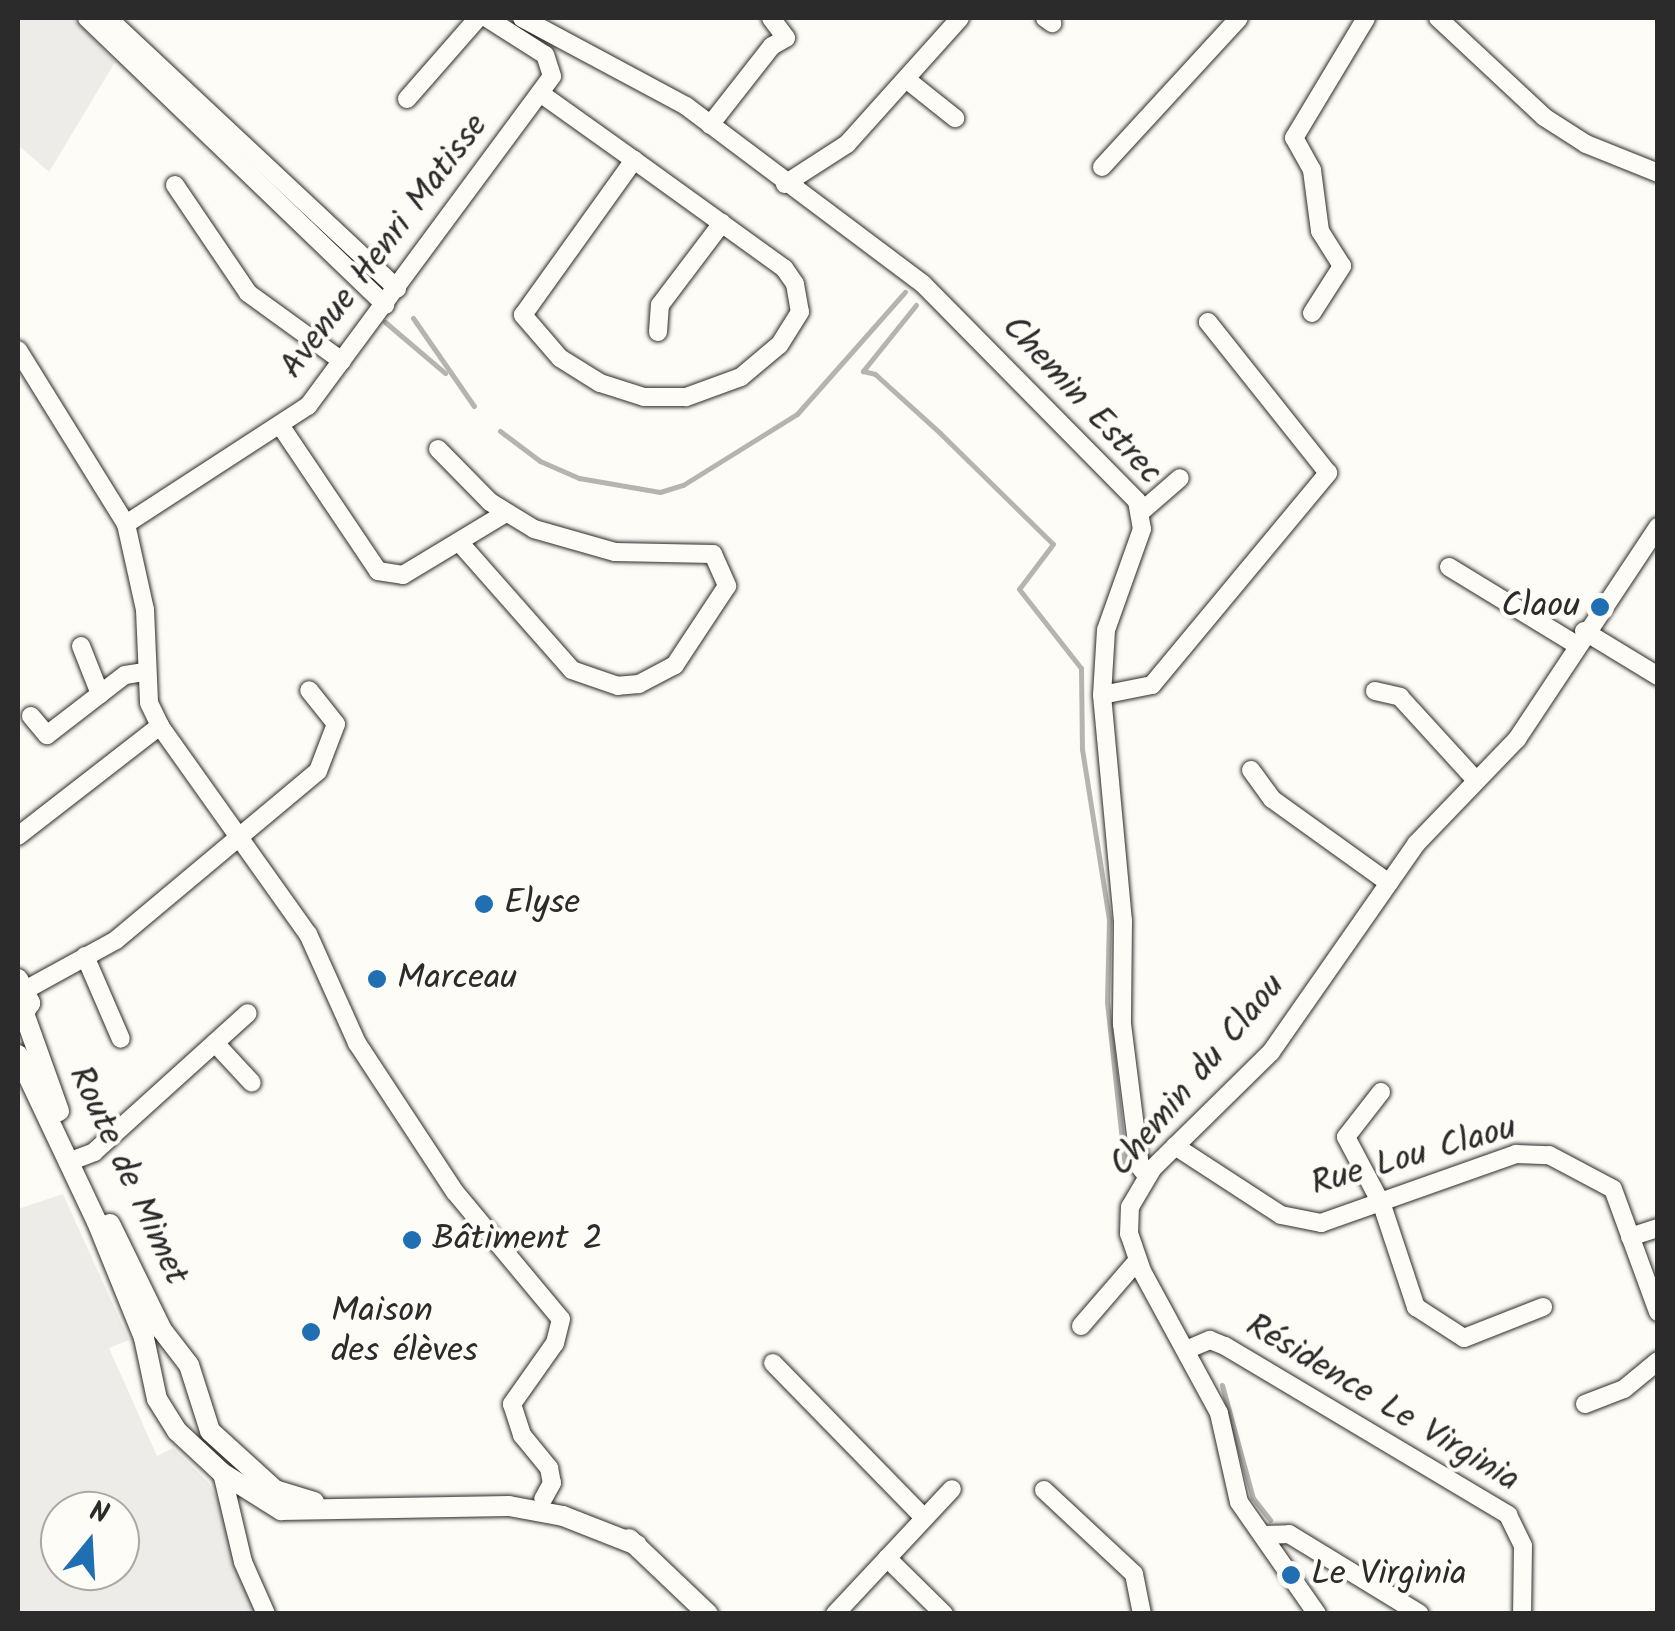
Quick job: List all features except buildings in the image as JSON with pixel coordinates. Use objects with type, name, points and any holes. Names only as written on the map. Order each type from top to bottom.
[{"type":"street","points":[[87,18],[385,305]]},
{"type":"street","points":[[108,18],[397,288]]},
{"type":"street","points":[[407,99],[478,18]]},
{"type":"street","points":[[486,18],[554,66],[540,93],[634,160],[722,223],[784,268],[801,299],[792,325],[762,362],[715,388],[664,398],[621,392],[560,358],[528,326],[526,303],[634,160]]},
{"type":"street","name":"Chemin Estrec","points":[[522,18],[632,74],[710,125],[949,307],[1142,511],[1137,550],[1106,630],[1102,695],[1123,921],[1122,1024],[1140,1167],[1147,1176]]},
{"type":"street","points":[[710,125],[772,46],[786,38],[771,18]]},
{"type":"street","points":[[785,184],[847,144],[960,18]]},
{"type":"street","points":[[1102,167],[1239,18]]},
{"type":"street","points":[[1312,313],[1342,266],[1320,230],[1312,170],[1294,138],[1366,18]]},
{"type":"street","points":[[1438,18],[1544,117],[1586,144],[1658,173]]},
{"type":"street","points":[[906,79],[955,118]]},
{"type":"street","name":"Avenue Henri Matisse","points":[[126,524],[308,406],[540,93]]},
{"type":"street","points":[[175,185],[248,293],[342,361]]},
{"type":"street","points":[[658,332],[660,305],[722,223]]},
{"type":"street","points":[[1102,695],[1152,685],[1328,474],[1208,322]]},
{"type":"street","points":[[18,350],[126,524],[145,610],[145,672],[160,726],[308,934],[358,1044],[455,1192],[554,1304],[560,1332],[515,1396],[512,1412],[548,1468],[552,1484],[543,1499]]},
{"type":"street","points":[[280,425],[378,571],[403,575],[504,514]]},
{"type":"street","points":[[438,449],[504,514],[615,552],[712,554],[728,586],[688,650],[658,677],[639,684],[600,683],[572,670],[459,542]]},
{"type":"street","points":[[1142,511],[1180,478]]},
{"type":"street","name":"Chemin du Claou","points":[[1317,1614],[1238,1502],[1219,1413],[1138,1260],[1128,1234],[1130,1207],[1147,1176],[1174,1146],[1271,1052],[1389,883],[1474,778],[1517,738],[1579,637],[1658,526]]},
{"type":"street","points":[[1449,567],[1658,676]]},
{"type":"street","points":[[81,646],[100,694]]},
{"type":"street","points":[[31,716],[47,736],[125,674],[145,672]]},
{"type":"street","points":[[22,984],[116,940],[321,766],[336,724],[309,690]]},
{"type":"street","points":[[1375,690],[1400,696],[1474,778]]},
{"type":"street","points":[[18,836],[160,726]]},
{"type":"street","points":[[1251,770],[1272,799],[1389,883]]},
{"type":"street","points":[[85,956],[121,1039]]},
{"type":"street","name":"Route de Mimet","points":[[22,984],[21,1019],[144,1338],[148,1366],[165,1414],[231,1468],[303,1502],[376,1506]]},
{"type":"street","points":[[75,1160],[248,1013]]},
{"type":"street","points":[[215,1043],[252,1083]]},
{"type":"street","name":"Route de Mimet","points":[[18,1055],[162,1330],[182,1357],[210,1430],[231,1468],[238,1498],[291,1511],[408,1504],[482,1494],[543,1499],[602,1521],[637,1545],[708,1614]]},
{"type":"street","points":[[1381,1092],[1346,1137],[1382,1206],[1416,1307],[1439,1328],[1464,1338],[1543,1306]]},
{"type":"street","name":"Rue Lou Claou","points":[[1174,1146],[1297,1222],[1321,1223],[1382,1206],[1516,1154],[1549,1156],[1614,1189],[1658,1312]]},
{"type":"street","points":[[1630,1237],[1658,1228]]},
{"type":"street","points":[[1081,1326],[1138,1260]]},
{"type":"street","name":"Résidence Le Virginia","points":[[1186,1350],[1210,1340],[1225,1346],[1508,1515],[1523,1546],[1522,1614]]},
{"type":"street","points":[[148,1366],[162,1352],[182,1357]]},
{"type":"street","points":[[1585,1404],[1624,1389],[1658,1361]]},
{"type":"street","points":[[772,1364],[924,1518]]},
{"type":"street","points":[[165,1414],[189,1418],[200,1399]]},
{"type":"street","points":[[835,1614],[952,1488]]},
{"type":"street","points":[[1044,1490],[1134,1574],[1142,1614]]},
{"type":"street","points":[[238,1498],[243,1562],[266,1614]]},
{"type":"street","name":"Route de Mimet","points":[[408,1504],[538,1510],[637,1545]]},
{"type":"street","points":[[1264,1535],[1288,1534],[1420,1614]]},
{"type":"street","points":[[886,1558],[944,1614]]},
{"type":"shaded area","points":[[18,18],[73,18],[115,62],[49,172],[18,145]]},
{"type":"shaded area","points":[[63,1194],[129,1340],[109,1348],[157,1456],[173,1448],[208,1482],[223,1509],[235,1566],[256,1613],[18,1613],[18,1209]]},
{"type":"waterway","points":[[500,431],[540,461],[579,478],[660,492],[683,485],[797,414],[905,292]]},
{"type":"waterway","points":[[916,305],[863,371],[875,374],[940,433],[1053,544],[1019,589],[1081,668],[1082,749],[1109,919],[1107,1002],[1125,1168]]},
{"type":"waterway","points":[[413,318],[474,406]]},
{"type":"waterway","points":[[385,322],[445,373]]},
{"type":"waterway","points":[[1222,1385],[1253,1498],[1270,1520]]},
{"type":"place","name":"Claou","points":[[1600,607]]},
{"type":"place","name":"Elyse","points":[[484,904]]},
{"type":"place","name":"Marceau","points":[[377,979]]},
{"type":"place","name":"Bâtiment 2","points":[[412,1240]]},
{"type":"place","name":"Maison des élèves","points":[[311,1332]]},
{"type":"place","name":"Le Virginia","points":[[1291,1575]]}]
